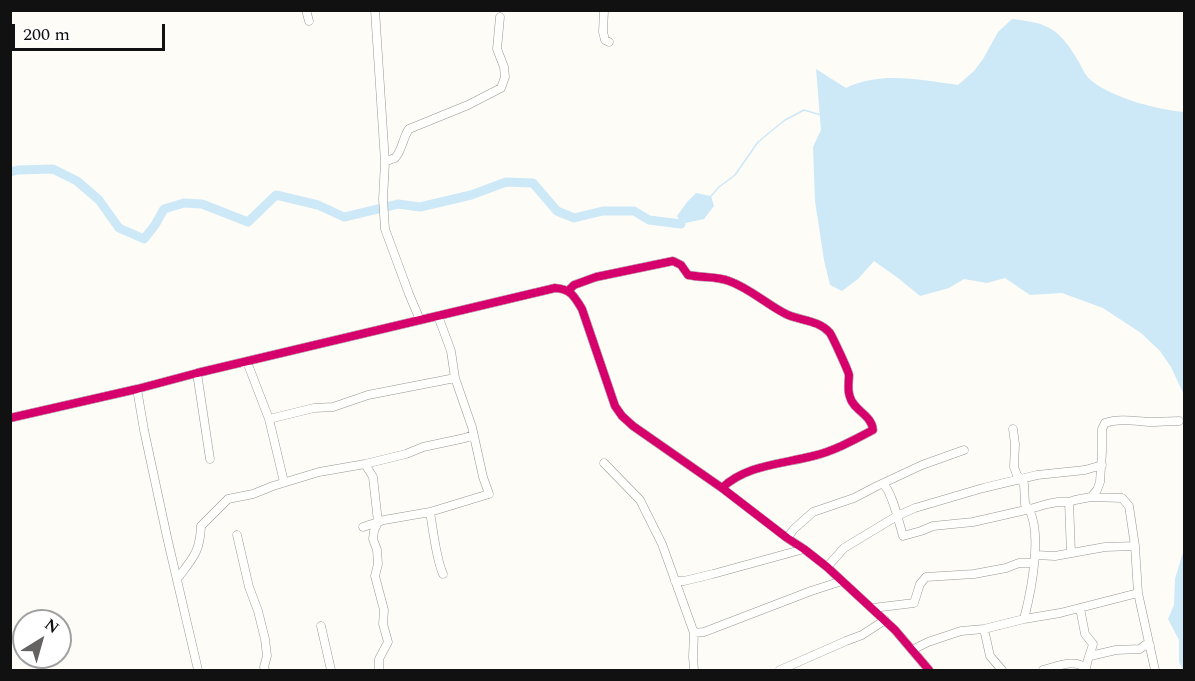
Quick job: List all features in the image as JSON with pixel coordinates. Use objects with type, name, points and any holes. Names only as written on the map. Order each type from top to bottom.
[{"type":"street","points":[[306,10],[309,21]]},
{"type":"street","points":[[375,10],[385,162],[383,199],[385,229],[420,320]]},
{"type":"street","points":[[604,10],[603,32],[605,40],[609,42]]},
{"type":"street","points":[[385,162],[394,158],[409,129],[468,105],[501,88],[505,77],[497,49],[500,17]]},
{"type":"street","points":[[568,291],[574,285],[596,277],[673,261],[681,265],[688,275],[730,281],[785,314],[815,323],[829,333],[849,374],[847,382],[850,399],[870,420],[873,430],[814,456],[776,463],[743,474],[722,488]]},
{"type":"street","points":[[10,418],[555,288],[568,291],[582,309],[615,406],[622,416],[827,567],[885,620],[927,670]]},
{"type":"street","points":[[363,527],[430,512],[489,494],[472,427],[455,378],[451,351],[438,316]]},
{"type":"street","points":[[247,362],[268,419],[284,482]]},
{"type":"street","points":[[197,373],[210,459]]},
{"type":"street","points":[[268,419],[314,408],[333,407],[368,395],[455,378]]},
{"type":"street","points":[[137,389],[144,430],[198,670]]},
{"type":"street","points":[[1091,497],[1100,482],[1102,429],[1105,423],[1127,420],[1179,421]]},
{"type":"street","points":[[1013,429],[1014,467],[1024,484],[1025,504],[1030,509],[1034,525],[1034,559],[1024,619]]},
{"type":"street","points":[[177,579],[197,552],[201,539],[201,526],[228,499],[253,494],[319,472],[365,464],[473,435]]},
{"type":"street","points":[[787,538],[813,512],[854,498],[922,465],[964,450]]},
{"type":"street","points":[[604,463],[640,500],[662,544],[694,633],[694,670]]},
{"type":"street","points":[[365,464],[373,477],[378,522],[373,539],[378,564],[375,576],[384,610],[383,624],[388,642],[379,659],[379,670]]},
{"type":"street","points":[[827,567],[844,548],[897,516],[915,508],[1037,475],[1085,470],[1101,465]]},
{"type":"street","points":[[883,484],[891,496],[903,536],[933,526],[973,522],[1058,502],[1091,497],[1122,498],[1130,506],[1138,593],[1155,670]]},
{"type":"street","points":[[1070,502],[1071,553]]},
{"type":"street","points":[[430,512],[443,574]]},
{"type":"street","points":[[237,535],[249,587],[265,639],[267,656],[265,670]]},
{"type":"street","points":[[873,608],[914,603],[920,584],[926,577],[974,574],[1006,568],[1034,559],[1105,547],[1135,546]]},
{"type":"street","points":[[675,581],[713,574],[804,549]]},
{"type":"street","points":[[694,633],[704,632],[842,580]]},
{"type":"street","points":[[912,650],[928,642],[961,632],[1080,609],[1138,593]]},
{"type":"street","points":[[1043,670],[1070,663],[1080,663],[1086,669],[1093,644],[1084,634],[1080,609]]},
{"type":"street","points":[[780,670],[862,635],[885,620]]},
{"type":"street","points":[[321,626],[331,670]]},
{"type":"street","points":[[984,629],[990,656],[1002,670]]},
{"type":"street","points":[[1090,656],[1150,646]]},
{"type":"water","points":[[1012,19],[1045,26],[1059,35],[1088,77],[1112,93],[1162,109],[1184,112],[1184,395],[1171,367],[1160,351],[1141,333],[1103,308],[1062,293],[1030,295],[1005,278],[987,283],[964,279],[949,288],[920,296],[874,261],[858,279],[842,291],[830,285],[815,201],[813,147],[821,130],[816,69],[846,88],[887,78],[916,79],[958,85],[974,71],[998,32]]},
{"type":"water","points":[[696,193],[711,196],[714,206],[704,219],[681,224],[677,216]]},
{"type":"water","points":[[1184,549],[1183,670],[1179,662],[1179,640],[1168,619],[1174,605],[1175,579]]},
{"type":"waterway","points":[[711,196],[735,175],[758,142],[785,120],[804,110],[821,115]]},
{"type":"waterway","points":[[10,172],[53,169],[77,181],[99,200],[119,228],[144,239],[164,209],[184,203],[202,204],[248,222],[276,195],[318,205],[344,217],[398,204],[420,207],[471,195],[506,182],[533,183],[557,211],[574,218],[603,211],[634,211],[649,220],[681,224]]},
{"type":"cycle path","points":[[568,291],[574,285],[596,277],[673,261],[681,265],[688,275],[729,281],[784,313],[820,325],[830,333],[849,375],[852,402],[869,420],[873,430],[821,454],[765,466],[742,474],[722,488]]},
{"type":"cycle path","points":[[10,418],[555,288],[565,290],[572,294],[582,309],[615,406],[622,416],[827,567],[895,630],[929,670]]}]
